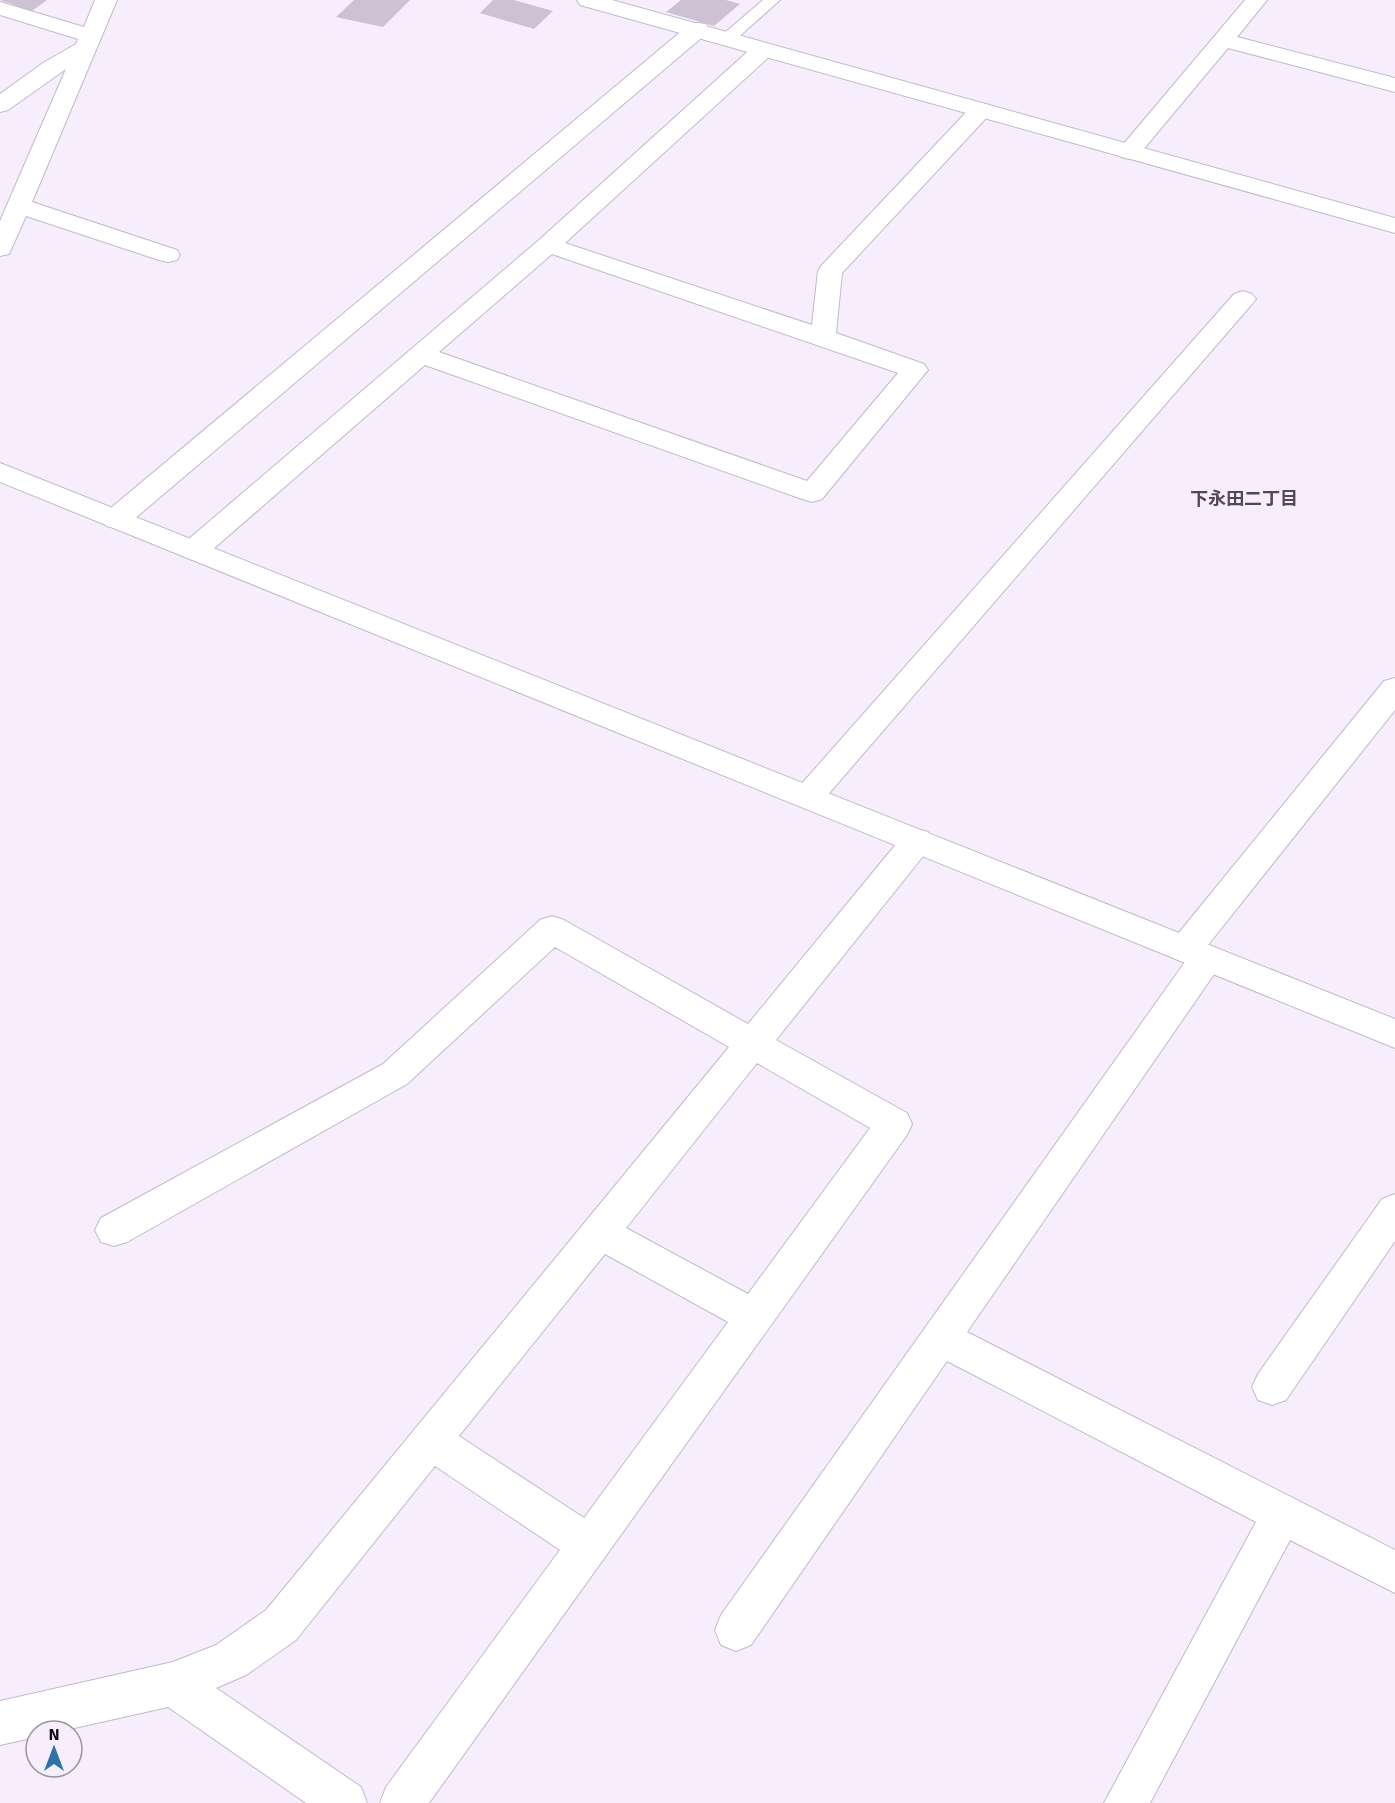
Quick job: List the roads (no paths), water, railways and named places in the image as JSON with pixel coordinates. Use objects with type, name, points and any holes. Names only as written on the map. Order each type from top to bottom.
[{"type":"street","points":[[0,249],[106,0]]},
{"type":"street","points":[[588,0],[1395,226]]},
{"type":"street","points":[[1129,152],[1256,0]]},
{"type":"street","points":[[0,8],[88,42]]},
{"type":"street","points":[[116,519],[698,29]]},
{"type":"street","points":[[1223,39],[1395,86]]},
{"type":"street","points":[[0,105],[88,42]]},
{"type":"street","points":[[194,550],[548,245],[764,50]]},
{"type":"street","points":[[823,337],[830,271],[981,110]]},
{"type":"street","points":[[18,205],[168,255]]},
{"type":"street","points":[[420,354],[812,493],[915,370],[548,245]]},
{"type":"street","points":[[808,797],[1243,299]]},
{"type":"street","points":[[0,472],[1395,1034]]},
{"type":"street","points":[[736,1630],[940,1338],[1196,953],[1395,689]]},
{"type":"street","points":[[0,1723],[173,1684],[231,1660],[281,1625],[917,841]]},
{"type":"street","points":[[114,1230],[395,1074],[552,929],[751,1045],[894,1124],[402,1803]]},
{"type":"street","points":[[1272,1387],[1395,1210]]},
{"type":"street","points":[[599,1232],[754,1317]]},
{"type":"street","points":[[940,1338],[1395,1572]]},
{"type":"street","points":[[431,1440],[589,1545]]},
{"type":"street","points":[[1126,1803],[1282,1514]]},
{"type":"street","points":[[173,1684],[345,1803]]},
{"type":"lane","points":[[727,39],[772,0]]},
{"type":"district","name":"下永田二丁目","points":[[1244,499]]}]
